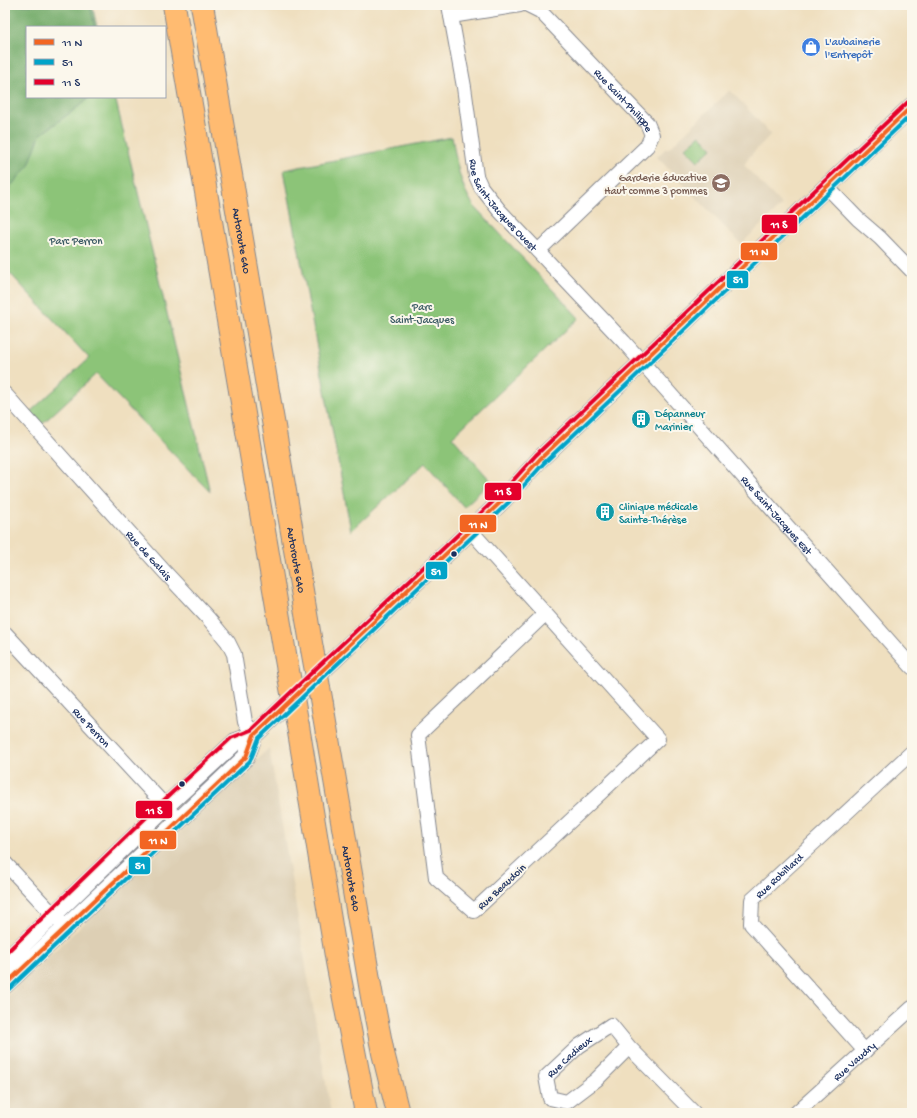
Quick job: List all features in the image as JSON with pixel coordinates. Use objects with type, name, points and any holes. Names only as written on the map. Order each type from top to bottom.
[{"type":"highway","points":[[174,5],[337,962],[366,1113]]},
{"type":"highway","name":"Autoroute 640","points":[[202,5],[372,997],[398,1113]]},
{"type":"street","points":[[450,10],[520,5]]},
{"type":"street","name":"Rue Saint-Philippe","points":[[528,5],[540,11],[647,123],[652,135],[647,146],[538,251]]},
{"type":"street","name":"Rue Saint-Jacques Ouest","points":[[450,10],[464,88],[476,176],[481,187],[499,210],[642,362]]},
{"type":"street","points":[[5,962],[166,806],[235,742],[254,734],[512,491],[540,459],[912,106]]},
{"type":"street","points":[[827,188],[858,220],[880,238],[912,272]]},
{"type":"street","name":"Rue Saint-Jacques Est","points":[[642,362],[912,667]]},
{"type":"street","name":"Rue de Galais","points":[[5,394],[163,570],[213,623],[228,642],[234,654],[246,722],[254,734]]},
{"type":"street","name":"Rue Beaudoin","points":[[470,530],[658,739],[474,912],[436,878],[418,735],[545,614]]},
{"type":"street","name":"Rue Perron","points":[[5,634],[179,821]]},
{"type":"street","points":[[5,985],[246,757],[254,734]]},
{"type":"street","name":"Rue Robillard","points":[[864,1051],[751,924],[752,900],[887,777],[912,752]]},
{"type":"street","points":[[5,863],[65,928]]},
{"type":"street","name":"Rue Vaudry","points":[[796,1113],[912,1008]]},
{"type":"street","name":"Rue Cadieux","points":[[629,1047],[596,1080],[566,1102],[550,1098],[546,1077],[579,1046],[611,1025],[629,1047],[694,1113]]},
{"type":"shaded area","name":"Garderie éducative Haut comme 3 pommes","points":[[730,90],[771,134],[750,156],[744,165],[782,205],[741,244],[657,157],[665,149],[669,148]]},
{"type":"shaded area","points":[[269,748],[331,1113],[5,1113],[5,998]]},
{"type":"green space","name":"Parc Perron","points":[[5,5],[92,5],[97,26],[26,26],[26,98],[115,98],[210,492],[96,374],[39,427],[30,412],[89,358],[5,268]]},
{"type":"green space","points":[[5,5],[90,5],[95,26],[26,26],[26,98],[88,98],[85,102],[40,135],[29,165],[5,193]]},
{"type":"green space","points":[[700,135],[712,148],[698,161],[685,148]]},
{"type":"green space","name":"Parc Saint-Jacques","points":[[452,137],[462,181],[474,206],[579,318],[452,437],[491,481],[464,507],[425,463],[351,531],[284,170]]},
{"type":"transit line","points":[[5,954],[162,802],[231,738],[251,730],[501,494],[536,455],[908,102]]},
{"type":"transit line","points":[[5,985],[246,757],[254,735],[505,498],[540,459],[912,106]]},
{"type":"transit line","name":"51","points":[[9,989],[250,761],[259,738],[509,502],[544,463],[912,114]]},
{"type":"place","name":"L'aubainerie l'Entrepôt","points":[[811,47]]},
{"type":"place","name":"Garderie éducative Haut comme 3 pommes","points":[[721,183]]},
{"type":"place","name":"Dépanneur Marinier","points":[[641,419]]},
{"type":"place","name":"Clinique médicale Sainte-Thérèse","points":[[605,512]]}]
